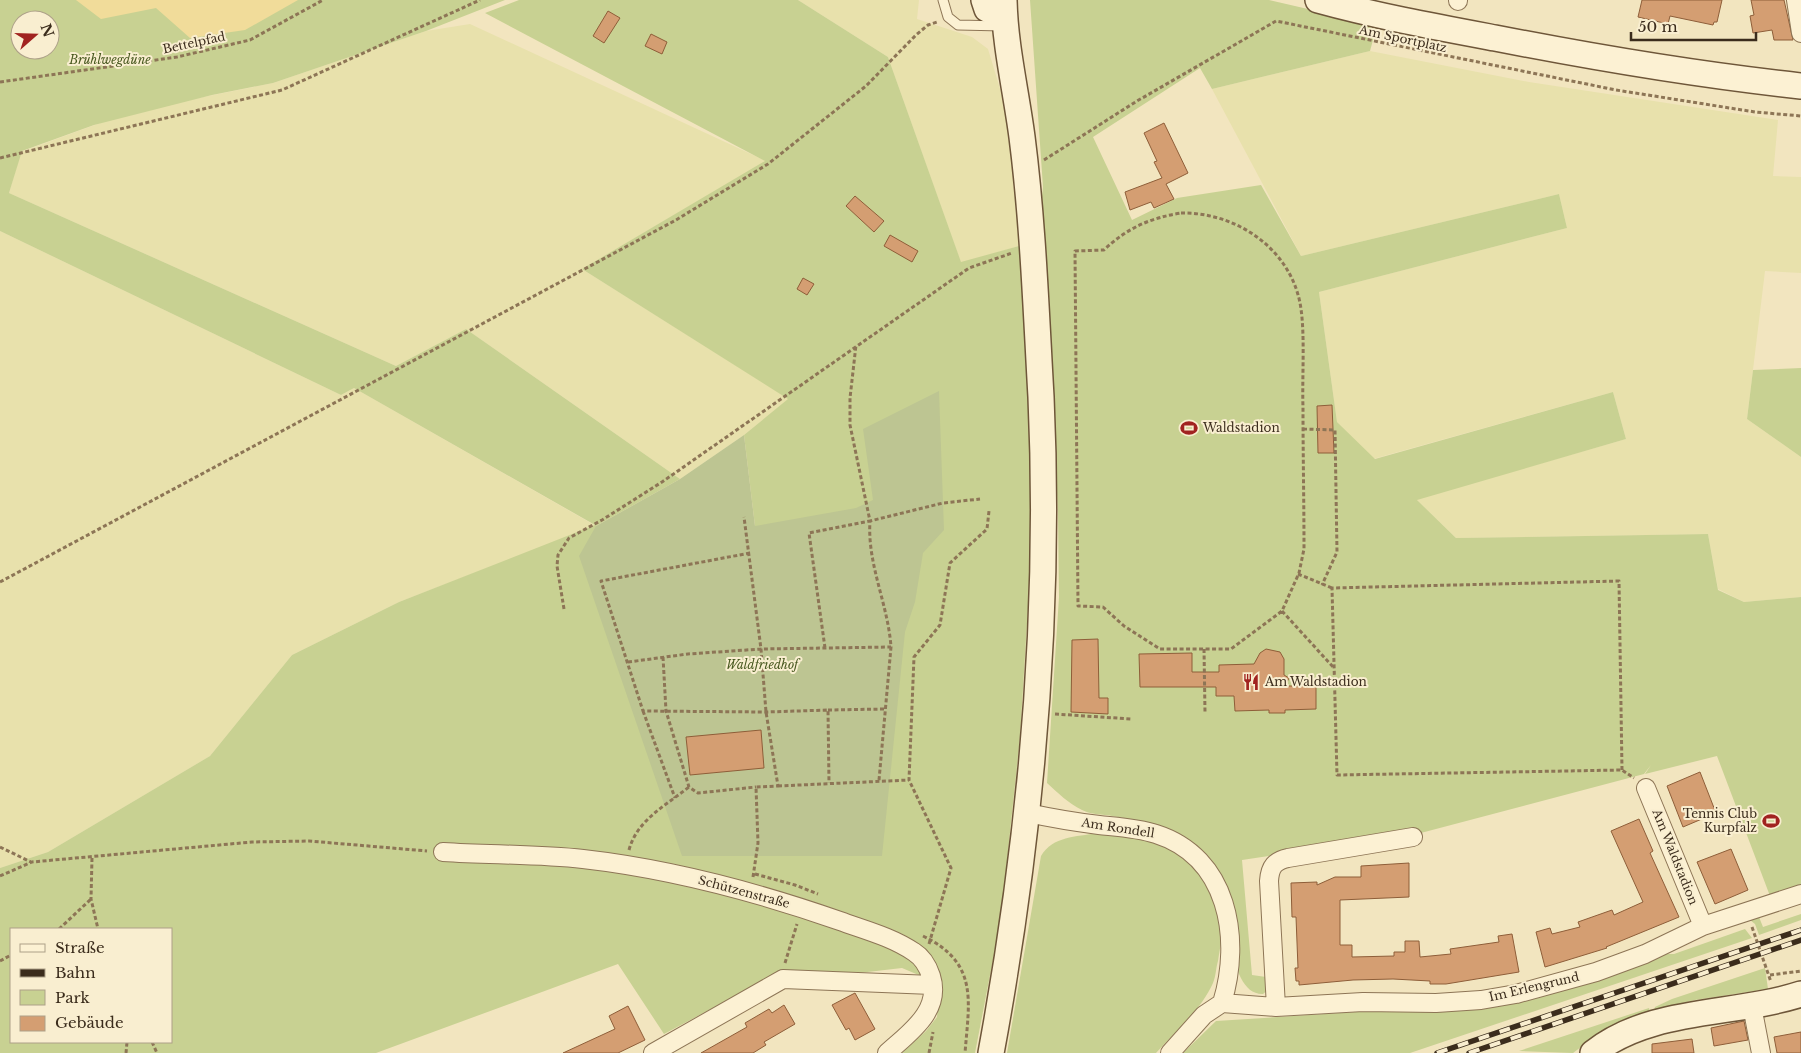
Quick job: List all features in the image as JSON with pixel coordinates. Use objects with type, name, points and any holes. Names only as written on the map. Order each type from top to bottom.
[{"type":"main road","points":[[984,0],[987,9],[1005,15],[1022,136],[1032,247],[1041,400],[1042,586],[1038,690],[1028,813],[1006,969],[991,1053]]},
{"type":"main road","points":[[1318,0],[1437,27],[1598,58],[1724,78],[1801,86]]},
{"type":"main road","points":[[1593,1053],[1614,1039],[1643,1026],[1752,1006],[1801,994]]},
{"type":"street","points":[[1796,0],[1801,33]]},
{"type":"street","name":"Am Waldstadion","points":[[1646,788],[1703,926]]},
{"type":"street","name":"Am Rondell","points":[[1028,813],[1154,833],[1177,843],[1200,861],[1220,892],[1229,921],[1231,938],[1228,985],[1222,1003]]},
{"type":"street","points":[[1276,1007],[1269,881],[1271,868],[1274,864],[1288,858],[1413,837]]},
{"type":"street","name":"Schützenstraße","points":[[443,852],[500,856],[523,854],[625,866],[735,888],[802,908],[892,940],[915,953],[924,962]]},
{"type":"street","name":"Im Erlengrund","points":[[1222,1003],[1276,1007],[1363,1002],[1455,1002],[1516,994],[1596,972],[1645,954],[1703,926],[1801,894]]},
{"type":"street","points":[[887,1053],[925,1017],[931,1004],[932,984],[924,962]]},
{"type":"street","points":[[653,1053],[783,979],[932,984]]},
{"type":"street","points":[[1170,1053],[1204,1015],[1222,1003]]},
{"type":"street","points":[[1752,1006],[1761,1053]]},
{"type":"lane","points":[[942,0],[948,18],[958,25],[1005,15]]},
{"type":"path","name":"Bettelpfad","points":[[0,82],[177,57],[250,40],[323,0]]},
{"type":"path","points":[[0,158],[282,90],[480,0]]},
{"type":"path","points":[[0,582],[676,220],[768,164],[866,86],[928,25],[948,18]]},
{"type":"path","name":"Am Sportplatz","points":[[1038,163],[1136,101],[1276,21],[1616,90],[1755,112],[1801,116]]},
{"type":"path","points":[[1181,213],[1199,213],[1219,217],[1241,226],[1259,238],[1286,267],[1301,308],[1304,549],[1298,574],[1282,611],[1231,649],[1160,649],[1124,626],[1103,607],[1078,606],[1075,251],[1104,250],[1117,238],[1139,224],[1160,217],[1181,213]]},
{"type":"path","points":[[564,609],[557,566],[558,554],[569,538],[602,520],[662,482],[969,268],[1032,247]]},
{"type":"path","points":[[856,345],[850,398],[850,425],[870,521],[869,546],[890,627],[891,646],[879,780]]},
{"type":"path","points":[[1303,429],[1335,430],[1337,552],[1322,585]]},
{"type":"path","points":[[825,648],[809,532],[870,521],[943,503],[980,498]]},
{"type":"path","points":[[924,962],[951,868],[909,780],[914,657],[940,625],[950,564],[987,529],[989,511]]},
{"type":"path","points":[[744,517],[761,649],[766,712],[778,786]]},
{"type":"path","points":[[675,798],[643,711],[601,580],[750,553]]},
{"type":"path","points":[[1298,574],[1332,588],[1619,581],[1622,770]]},
{"type":"path","points":[[1332,588],[1337,775],[1622,770],[1646,788]]},
{"type":"path","points":[[1282,611],[1334,668]]},
{"type":"path","points":[[628,662],[663,657],[761,649],[891,646]]},
{"type":"path","points":[[1204,649],[1205,712]]},
{"type":"path","points":[[663,657],[666,711],[689,788],[698,793],[756,787],[909,780]]},
{"type":"path","points":[[643,711],[766,712],[885,709]]},
{"type":"path","points":[[828,710],[829,783]]},
{"type":"path","points":[[1066,715],[1132,720]]},
{"type":"path","points":[[755,874],[758,843],[756,787]]},
{"type":"path","points":[[625,866],[632,838],[639,827],[689,788]]},
{"type":"path","points":[[0,876],[32,862],[252,842],[309,842],[443,852]]},
{"type":"path","points":[[0,847],[32,862]]},
{"type":"path","points":[[92,858],[91,899],[98,928]]},
{"type":"path","points":[[60,928],[91,899]]},
{"type":"path","points":[[783,979],[782,971],[802,908]]},
{"type":"path","points":[[1747,924],[1751,924],[1770,977],[1801,971]]},
{"type":"shaded area","points":[[798,0],[919,0],[917,19],[972,37],[988,49],[1001,92],[1008,129],[1019,246],[961,263],[888,57]]},
{"type":"shaded area","points":[[470,24],[766,161],[582,269],[789,399],[744,435],[680,479],[466,329],[396,366],[9,193],[21,152],[133,111],[273,83],[426,31]]},
{"type":"shaded area","points":[[1370,51],[1529,82],[1778,120],[1773,176],[1801,177],[1801,273],[1765,271],[1747,419],[1801,457],[1801,597],[1744,602],[1718,589],[1708,534],[1456,538],[1416,499],[1626,439],[1613,392],[1373,459],[1337,422],[1319,292],[1567,228],[1559,194],[1301,256],[1212,89]]},
{"type":"shaded area","points":[[0,231],[341,395],[354,388],[596,526],[399,602],[292,655],[210,756],[48,852],[0,868]]},
{"type":"green space","name":"Brühlwegdüne","points":[[0,0],[505,0],[426,31],[273,83],[212,95],[94,125],[22,151],[9,193],[396,366],[466,329],[680,479],[596,526],[755,526],[744,435],[788,399],[582,269],[765,161],[485,13],[519,0],[798,0],[888,57],[961,262],[1019,246],[1028,363],[1034,495],[1031,558],[1020,737],[1001,918],[975,1053],[902,1053],[926,1031],[937,1017],[939,990],[921,976],[902,968],[756,985],[664,1034],[618,964],[376,1053],[0,1053],[0,868],[48,852],[210,756],[292,655],[399,602],[595,525],[354,388],[341,395],[0,231]]},
{"type":"green space","points":[[1030,0],[1269,0],[1377,25],[1370,51],[1212,89],[1200,68],[1093,137],[1132,220],[1177,198],[1261,185],[1301,256],[1559,194],[1567,228],[1319,292],[1337,422],[1375,459],[1613,392],[1626,439],[1417,500],[1456,538],[1708,534],[1718,590],[1744,602],[1801,597],[1801,886],[1770,896],[1717,756],[1645,774],[1651,765],[1644,774],[1417,834],[1242,860],[1252,975],[1266,977],[1268,990],[1263,994],[1250,990],[1241,978],[1230,941],[1221,882],[1216,869],[1196,845],[1171,830],[1143,822],[1086,812],[1068,801],[1047,783],[1059,597],[1058,512],[1043,187]]},
{"type":"green space","points":[[1801,368],[1801,457],[1747,419],[1753,370]]},
{"type":"green space","name":"Waldfriedhof","points":[[939,391],[944,530],[923,553],[915,602],[905,632],[882,856],[682,856],[579,556],[596,526],[680,479],[744,435],[755,526],[856,508],[873,500],[863,429]]},
{"type":"green space","points":[[1097,833],[1137,838],[1152,842],[1173,851],[1196,870],[1212,895],[1220,923],[1221,943],[1213,983],[1195,1011],[1156,1053],[1007,1053],[1041,856],[1046,849],[1058,841]]},
{"type":"green space","points":[[1801,914],[1801,920],[1759,935],[1755,924],[1750,920],[1759,917],[1763,927]]},
{"type":"green space","points":[[1745,929],[1752,938],[1410,1053],[1183,1053],[1216,1021],[1371,1011],[1436,1012],[1482,1008],[1533,999],[1598,980],[1664,954],[1674,954]]},
{"type":"green space","points":[[1765,968],[1768,989],[1695,1000],[1654,1010],[1655,1007],[1672,999]]},
{"type":"green space","points":[[1649,1008],[1650,1012],[1605,1029],[1573,1053],[1519,1051]]},
{"type":"sand","points":[[76,0],[298,0],[245,30],[190,38],[156,8],[101,19]]},
{"type":"building","points":[[1642,0],[1722,0],[1717,22],[1714,22],[1713,25],[1670,16],[1668,24],[1638,17]]},
{"type":"building","points":[[1751,0],[1784,0],[1793,40],[1774,40],[1772,30],[1753,33],[1750,16],[1754,15]]},
{"type":"building","points":[[608,11],[620,18],[604,43],[593,36]]},
{"type":"building","points":[[651,34],[667,42],[662,54],[645,46]]},
{"type":"building","points":[[1164,123],[1188,173],[1166,184],[1174,199],[1154,208],[1151,202],[1130,210],[1125,192],[1162,178],[1154,162],[1157,161],[1144,133]]},
{"type":"building","points":[[855,196],[884,221],[874,232],[846,206]]},
{"type":"building","points":[[890,235],[918,251],[912,262],[884,246]]},
{"type":"building","points":[[803,278],[814,284],[807,295],[797,289]]},
{"type":"building","points":[[1332,405],[1334,453],[1318,453],[1317,406]]},
{"type":"building","points":[[1098,639],[1099,698],[1108,698],[1108,714],[1071,712],[1072,640]]},
{"type":"building","points":[[1266,649],[1280,652],[1284,659],[1284,675],[1289,678],[1285,686],[1316,686],[1316,709],[1285,710],[1285,713],[1269,713],[1269,710],[1235,711],[1234,696],[1216,696],[1216,687],[1140,687],[1139,654],[1192,653],[1192,672],[1219,672],[1219,665],[1254,664],[1260,653]]},
{"type":"building","points":[[761,730],[764,768],[690,775],[686,737]]},
{"type":"building","points":[[1700,772],[1716,813],[1683,827],[1667,786]]},
{"type":"building","points":[[1639,819],[1653,851],[1650,853],[1679,917],[1607,948],[1545,967],[1536,932],[1550,928],[1552,934],[1580,927],[1578,922],[1612,910],[1614,915],[1643,902],[1611,831]]},
{"type":"building","points":[[1731,849],[1748,890],[1715,904],[1697,862]]},
{"type":"building","points":[[1409,863],[1409,897],[1340,900],[1340,945],[1352,945],[1352,957],[1394,956],[1394,952],[1405,952],[1405,941],[1419,941],[1420,957],[1451,954],[1450,949],[1499,942],[1498,936],[1512,934],[1519,972],[1446,984],[1430,984],[1430,981],[1393,979],[1353,980],[1299,985],[1299,981],[1296,981],[1295,968],[1298,968],[1296,917],[1292,917],[1291,883],[1317,882],[1317,885],[1335,877],[1361,877],[1361,866]]},
{"type":"building","points":[[855,993],[875,1029],[855,1040],[849,1028],[846,1030],[832,1005]]},
{"type":"building","points":[[784,1005],[795,1024],[764,1042],[766,1045],[753,1053],[701,1053],[747,1027],[745,1023],[769,1009],[772,1013]]},
{"type":"building","points":[[628,1006],[645,1040],[618,1053],[563,1053],[615,1029],[609,1016]]},
{"type":"building","points":[[1744,1021],[1748,1040],[1714,1046],[1711,1028]]},
{"type":"building","points":[[1801,1032],[1801,1053],[1777,1053],[1774,1037]]},
{"type":"building","points":[[1692,1039],[1694,1053],[1652,1053],[1652,1044]]},
{"type":"railway","points":[[1437,1053],[1801,930]]},
{"type":"railway","points":[[1469,1053],[1801,940]]},
{"type":"place","name":"Waldstadion","points":[[1189,428]]},
{"type":"place","name":"Am Waldstadion","points":[[1251,682]]},
{"type":"place","name":"Tennis Club Kurpfalz","points":[[1771,821]]}]
